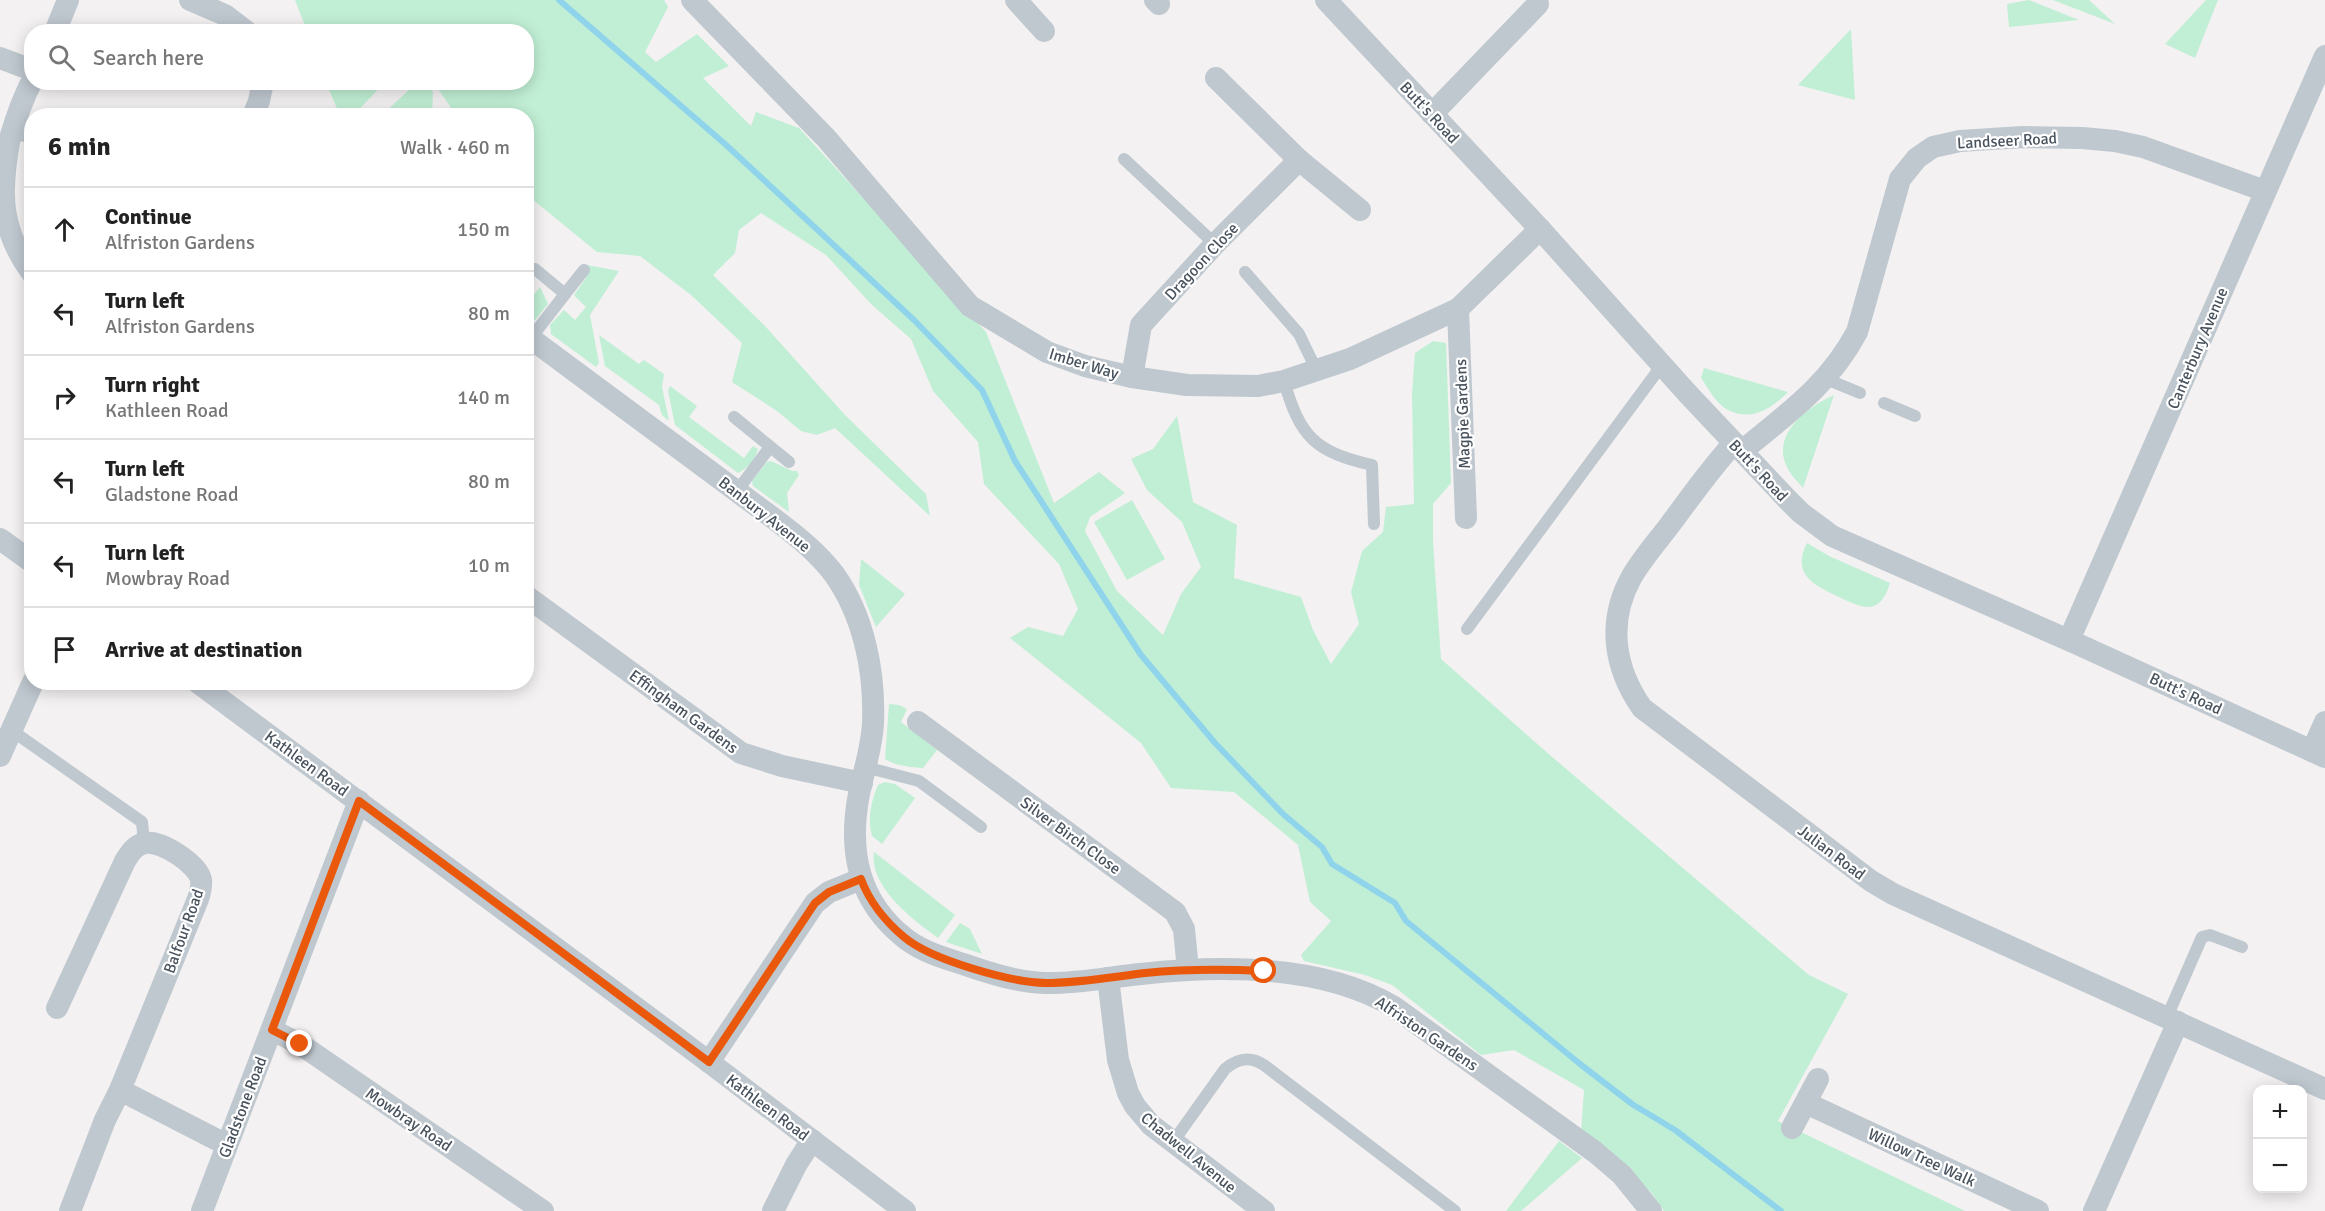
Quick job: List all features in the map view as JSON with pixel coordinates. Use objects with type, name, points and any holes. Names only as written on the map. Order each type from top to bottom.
[{"type":"street","points":[[58,24],[68,0]]},
{"type":"street","points":[[190,0],[225,15],[237,24]]},
{"type":"street","name":"Imber Way","points":[[692,0],[826,138],[970,306],[1047,352],[1085,366],[1132,377],[1187,385],[1258,386],[1284,381],[1350,359],[1458,309],[1540,229]]},
{"type":"street","points":[[1016,0],[1044,31]]},
{"type":"street","name":"Butt's Road","points":[[1326,0],[1801,513],[1832,536],[2069,640],[2318,754]]},
{"type":"street","points":[[1432,114],[1538,4]]},
{"type":"street","name":"Canterbury Avenue","points":[[2069,640],[2325,56]]},
{"type":"street","points":[[0,58],[24,67]]},
{"type":"street","points":[[1216,78],[1299,160],[1360,210]]},
{"type":"street","points":[[27,108],[30,90]]},
{"type":"street","points":[[256,108],[261,90]]},
{"type":"street","points":[[22,135],[2,178],[1,203],[8,232],[24,263]]},
{"type":"street","name":"Landseer Road","points":[[1738,447],[1826,379],[1845,355],[1857,332],[1900,179],[1917,158],[1933,147],[1960,141],[2023,137],[2115,141],[2143,147],[2265,191]]},
{"type":"street","name":"Dragoon Close","points":[[1132,377],[1141,325],[1215,244],[1299,160]]},
{"type":"street","name":"Magpie Gardens","points":[[1458,309],[1466,518]]},
{"type":"street","name":"Banbury Avenue","points":[[534,340],[811,549],[833,573],[856,613],[868,655],[873,701],[872,738],[856,810],[855,839],[861,879]]},
{"type":"street","name":"Julian Road","points":[[1738,447],[1713,467],[1631,577],[1620,604],[1617,648],[1621,671],[1630,692],[1642,708],[1871,881],[1893,894],[2325,1089]]},
{"type":"street","points":[[0,539],[24,556]]},
{"type":"street","name":"Effingham Gardens","points":[[534,602],[741,753],[770,763],[864,775]]},
{"type":"street","points":[[4,744],[29,690]]},
{"type":"street","name":"Kathleen Road","points":[[208,690],[709,1062],[905,1211]]},
{"type":"street","name":"Silver Birch Close","points":[[918,722],[1175,912],[1185,929],[1188,970]]},
{"type":"street","points":[[2318,754],[2325,722]]},
{"type":"street","name":"Gladstone Road","points":[[202,1211],[359,801]]},
{"type":"street","name":"Balfour Road","points":[[70,1211],[105,1120],[120,1090],[201,889],[201,880],[193,865],[163,846],[153,842],[144,843]]},
{"type":"street","points":[[57,1008],[125,861],[136,846],[144,843]]},
{"type":"street","points":[[709,1062],[815,903],[829,892],[861,879]]},
{"type":"street","name":"Alfriston Gardens","points":[[861,879],[872,900],[895,929],[914,944],[994,974],[1028,981],[1059,983],[1188,970],[1225,969],[1286,974],[1339,985],[1378,998],[1427,1030],[1606,1161],[1622,1175],[1651,1211]]},
{"type":"street","name":"Chadwell Avenue","points":[[1108,978],[1118,1060],[1128,1093],[1143,1117],[1264,1211]]},
{"type":"street","points":[[2094,1211],[2172,1020]]},
{"type":"street","name":"Mowbray Road","points":[[272,1030],[300,1044],[543,1211]]},
{"type":"street","points":[[1792,1128],[1818,1080]]},
{"type":"street","points":[[120,1090],[228,1145]]},
{"type":"street","name":"Willow Tree Walk","points":[[1806,1103],[2038,1211]]},
{"type":"street","points":[[773,1211],[796,1165],[812,1140]]},
{"type":"lane","points":[[1124,159],[1215,244]]},
{"type":"lane","points":[[535,269],[565,294]]},
{"type":"lane","points":[[534,330],[584,270]]},
{"type":"lane","points":[[1245,272],[1299,334],[1317,371]]},
{"type":"lane","points":[[1467,629],[1662,365]]},
{"type":"lane","points":[[1826,379],[1860,393]]},
{"type":"lane","points":[[1284,381],[1294,415],[1307,435],[1324,449],[1346,459],[1372,465],[1374,524]]},
{"type":"lane","points":[[1884,403],[1915,416]]},
{"type":"lane","points":[[734,417],[789,462]]},
{"type":"lane","points":[[736,491],[770,447]]},
{"type":"lane","points":[[4,744],[142,822],[144,843]]},
{"type":"lane","points":[[864,775],[919,781],[981,827]]},
{"type":"lane","points":[[2172,1020],[2202,937],[2210,934],[2242,947]]},
{"type":"lane","points":[[1173,1142],[1225,1069],[1237,1060],[1251,1059],[1264,1065],[1455,1211]]},
{"type":"green space","points":[[295,0],[664,0],[668,7],[645,52],[656,62],[697,34],[729,66],[703,78],[751,126],[756,112],[799,128],[986,332],[1054,503],[1099,472],[1125,493],[1090,517],[1085,531],[1117,591],[1163,635],[1181,594],[1201,567],[1182,522],[1147,490],[1131,459],[1153,449],[1177,416],[1193,502],[1237,525],[1234,578],[1301,597],[1313,630],[1331,664],[1359,624],[1351,592],[1362,551],[1383,532],[1386,507],[1414,504],[1412,393],[1415,353],[1433,341],[1446,343],[1451,483],[1433,504],[1433,542],[1441,659],[1551,756],[1809,975],[1848,994],[1778,1121],[1965,1211],[1664,1211],[1651,1192],[1581,1133],[1584,1090],[1514,1050],[1481,1055],[1392,985],[1365,975],[1304,961],[1301,955],[1331,921],[1310,902],[1298,845],[1234,792],[1171,788],[1141,743],[1010,638],[1028,627],[1063,636],[1078,609],[1059,564],[984,484],[978,442],[933,391],[911,339],[872,305],[826,255],[761,213],[739,230],[735,253],[713,275],[765,326],[845,415],[926,494],[930,516],[835,428],[817,435],[801,431],[777,411],[732,382],[742,343],[691,295],[640,256],[597,252],[534,201],[534,108],[451,108],[439,90],[534,90],[534,24],[304,24]]},
{"type":"green space","points":[[2029,0],[2079,20],[2009,27],[2007,4]]},
{"type":"green space","points":[[2053,0],[2089,0],[2115,24]]},
{"type":"green space","points":[[2206,0],[2218,0],[2195,58],[2165,44]]},
{"type":"green space","points":[[1851,29],[1855,100],[1798,85]]},
{"type":"green space","points":[[329,90],[377,90],[361,108],[337,108]]},
{"type":"green space","points":[[409,90],[433,91],[432,108],[390,108]]},
{"type":"green space","points":[[587,265],[619,271],[590,315],[599,363],[596,367],[551,334],[550,325],[564,310],[575,320],[586,307],[574,295],[586,278]]},
{"type":"green space","points":[[540,287],[548,304],[535,320],[534,320],[534,294]]},
{"type":"green space","points":[[599,335],[639,364],[644,360],[664,374],[662,387],[669,421],[662,415],[659,405],[605,366]]},
{"type":"green space","points":[[1704,368],[1788,392],[1761,412],[1737,413],[1724,408],[1713,396],[1701,378]]},
{"type":"green space","points":[[670,386],[697,406],[689,417],[744,458],[753,446],[758,449],[748,466],[738,473],[675,425],[668,391]]},
{"type":"green space","points":[[1834,395],[1803,488],[1786,465],[1783,453],[1784,442],[1795,422],[1814,406]]},
{"type":"green space","points":[[771,461],[797,471],[799,475],[787,493],[789,512],[753,486],[752,481],[767,462]]},
{"type":"green space","points":[[1132,500],[1165,559],[1127,580],[1094,522]]},
{"type":"green space","points":[[1807,543],[1829,556],[1890,583],[1886,594],[1880,602],[1868,607],[1860,606],[1818,586],[1806,576],[1803,569],[1803,553]]},
{"type":"green space","points":[[861,559],[905,594],[876,627],[859,585]]},
{"type":"green space","points":[[889,704],[907,709],[901,722],[937,750],[923,768],[898,765],[885,759]]},
{"type":"green space","points":[[885,782],[895,784],[915,798],[882,844],[872,836],[870,816],[878,785]]},
{"type":"green space","points":[[874,852],[955,915],[938,938],[905,912],[885,890],[874,865]]},
{"type":"green space","points":[[960,923],[970,929],[982,954],[946,942]]},
{"type":"green space","points":[[1559,1141],[1582,1158],[1521,1211],[1506,1211]]},
{"type":"waterway","points":[[559,0],[725,144],[914,320],[982,390],[1015,461],[1141,655],[1215,743],[1283,814],[1322,847],[1332,864],[1395,903],[1406,921],[1580,1064],[1632,1104],[1675,1130],[1781,1211]]},
{"type":"route","points":[[300,1044],[272,1030],[359,801],[709,1062],[815,903],[829,892],[861,879],[885,919],[904,937],[924,950],[994,974],[1028,981],[1059,983],[1198,969],[1264,971]]}]
